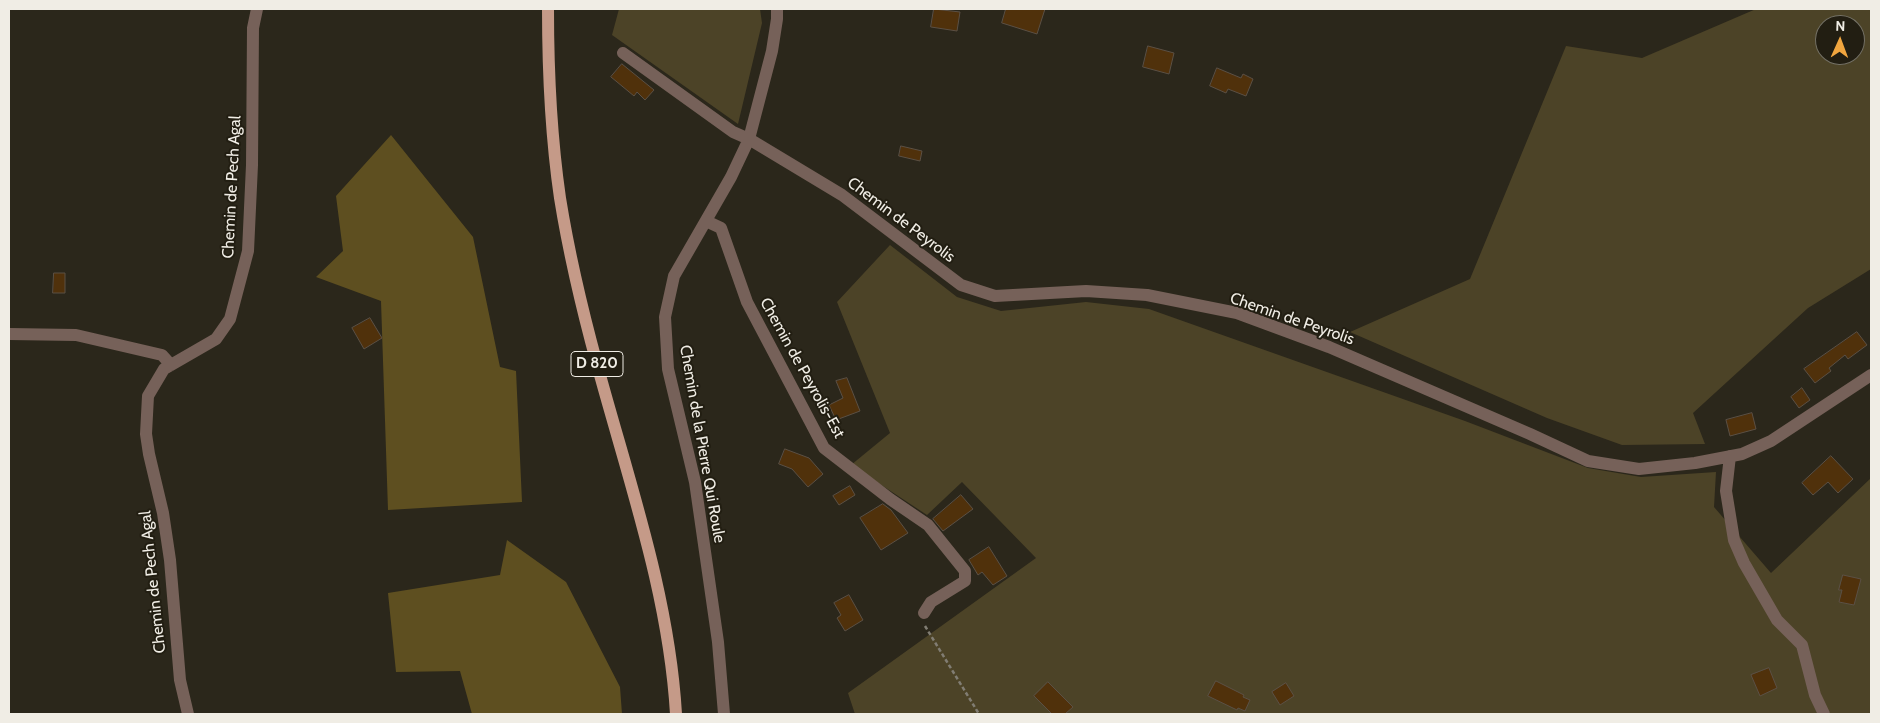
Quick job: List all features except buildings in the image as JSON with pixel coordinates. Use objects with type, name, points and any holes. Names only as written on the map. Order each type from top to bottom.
[{"type":"main road","name":"D 820","points":[[548,9],[552,114],[560,197],[580,297],[596,363],[646,540],[664,620],[676,714]]},
{"type":"street","name":"Chemin de Pech Agal","points":[[188,714],[180,680],[170,560],[163,513],[146,434],[148,396],[164,369],[216,339],[230,319],[248,251],[252,166],[253,28],[257,9]]},
{"type":"street","points":[[749,139],[772,51],[777,19],[776,9]]},
{"type":"street","name":"Chemin de Peyrolis","points":[[623,53],[733,132],[749,139],[842,195],[961,285],[995,296],[1086,291],[1147,295],[1237,314],[1329,347],[1530,434],[1588,462],[1639,469],[1695,463],[1742,454],[1771,441],[1871,375]]},
{"type":"street","name":"Chemin de la Pierre Qui Roule","points":[[724,714],[718,642],[695,482],[668,369],[665,317],[674,276],[731,177],[749,139]]},
{"type":"street","name":"Chemin de Peyrolis-Est","points":[[706,221],[721,228],[747,302],[824,448],[890,500],[928,525],[965,571],[965,581],[931,602],[924,613]]},
{"type":"street","points":[[9,334],[76,335],[162,355],[172,365]]},
{"type":"street","points":[[1730,456],[1726,491],[1734,540],[1744,563],[1777,620],[1802,645],[1815,695],[1824,714]]},
{"type":"path","points":[[924,613],[925,627],[979,714]]},
{"type":"shaded area","points":[[619,9],[760,9],[762,23],[738,124],[612,35]]},
{"type":"shaded area","points":[[1756,9],[1871,9],[1871,269],[1808,308],[1693,413],[1705,444],[1622,445],[1547,418],[1350,332],[1470,279],[1566,46],[1642,58]]},
{"type":"shaded area","points":[[391,135],[473,237],[500,367],[516,371],[522,502],[388,510],[381,301],[316,277],[343,251],[336,196]]},
{"type":"shaded area","points":[[890,245],[957,297],[1001,311],[1086,302],[1149,309],[1465,421],[1588,468],[1641,477],[1716,472],[1714,507],[1771,573],[1871,478],[1871,714],[855,714],[848,693],[1036,558],[962,482],[927,515],[851,465],[890,433],[837,302]]},
{"type":"shaded area","points":[[507,540],[566,582],[620,687],[622,714],[472,714],[460,671],[396,672],[388,593],[500,575]]}]
